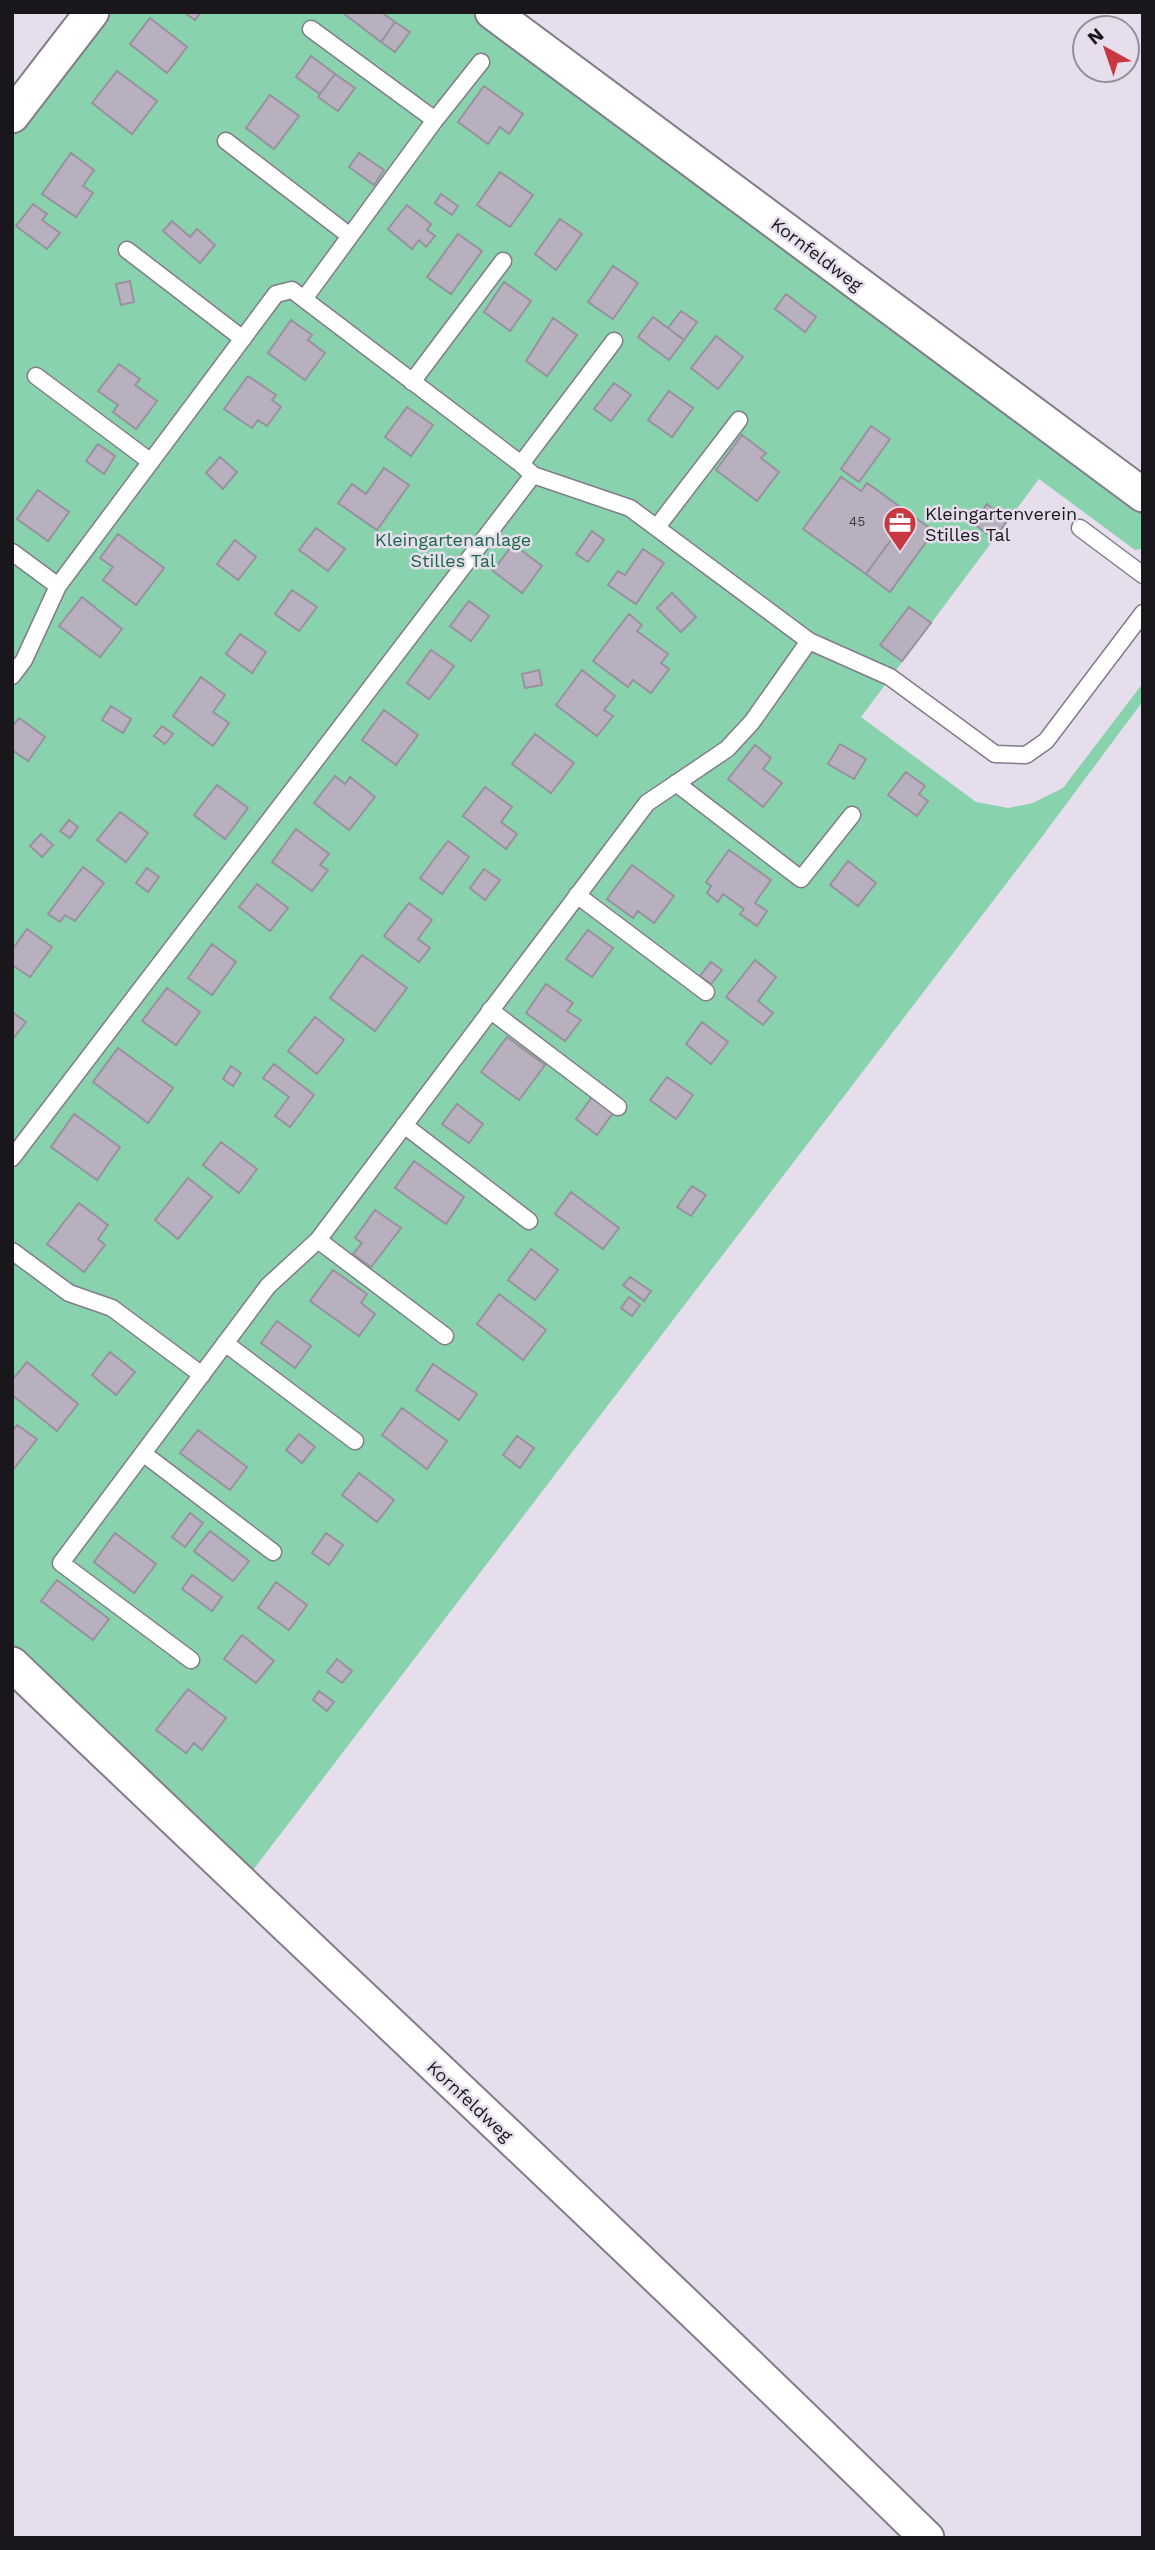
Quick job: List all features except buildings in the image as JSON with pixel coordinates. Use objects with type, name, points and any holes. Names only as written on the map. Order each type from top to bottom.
[{"type":"street","points":[[12,116],[92,12]]},
{"type":"street","name":"Kornfeldweg","points":[[492,12],[1143,495]]},
{"type":"street","name":"Kornfeldweg","points":[[12,1664],[748,2362],[927,2538]]},
{"type":"lane","points":[[311,29],[435,120]]},
{"type":"lane","points":[[304,299],[435,120],[481,62]]},
{"type":"lane","points":[[226,141],[350,236]]},
{"type":"lane","points":[[127,250],[243,339]]},
{"type":"lane","points":[[412,382],[503,261]]},
{"type":"lane","points":[[12,676],[24,660],[58,586],[276,294],[292,290],[527,469],[630,508],[809,642],[890,677],[995,754],[1026,755],[1046,741],[1143,613]]},
{"type":"lane","points":[[12,1158],[527,469],[614,341]]},
{"type":"lane","points":[[36,376],[151,462]]},
{"type":"lane","points":[[657,527],[739,420]]},
{"type":"lane","points":[[1080,528],[1143,575]]},
{"type":"lane","points":[[12,552],[58,586]]},
{"type":"lane","points":[[191,1660],[61,1563],[268,1286],[318,1240],[647,803],[727,749],[744,731],[809,642]]},
{"type":"lane","points":[[676,783],[801,879],[852,815]]},
{"type":"lane","points":[[577,895],[706,992]]},
{"type":"lane","points":[[490,1010],[618,1107]]},
{"type":"lane","points":[[404,1125],[529,1221]]},
{"type":"lane","points":[[318,1240],[445,1336]]},
{"type":"lane","points":[[12,1251],[69,1293],[112,1308],[202,1375]]},
{"type":"lane","points":[[225,1343],[355,1441]]},
{"type":"lane","points":[[144,1454],[273,1552]]},
{"type":"green space","name":"Kleingartenanlage Stilles Tal","points":[[104,12],[470,12],[1143,514],[1143,549],[1135,550],[1039,479],[861,717],[976,802],[1008,808],[1033,803],[1063,788],[1143,683],[1143,701],[1035,846],[250,1874],[12,1645],[12,132]]},
{"type":"place","name":"Kleingartenverein Stilles Tal","points":[[900,553]]}]
